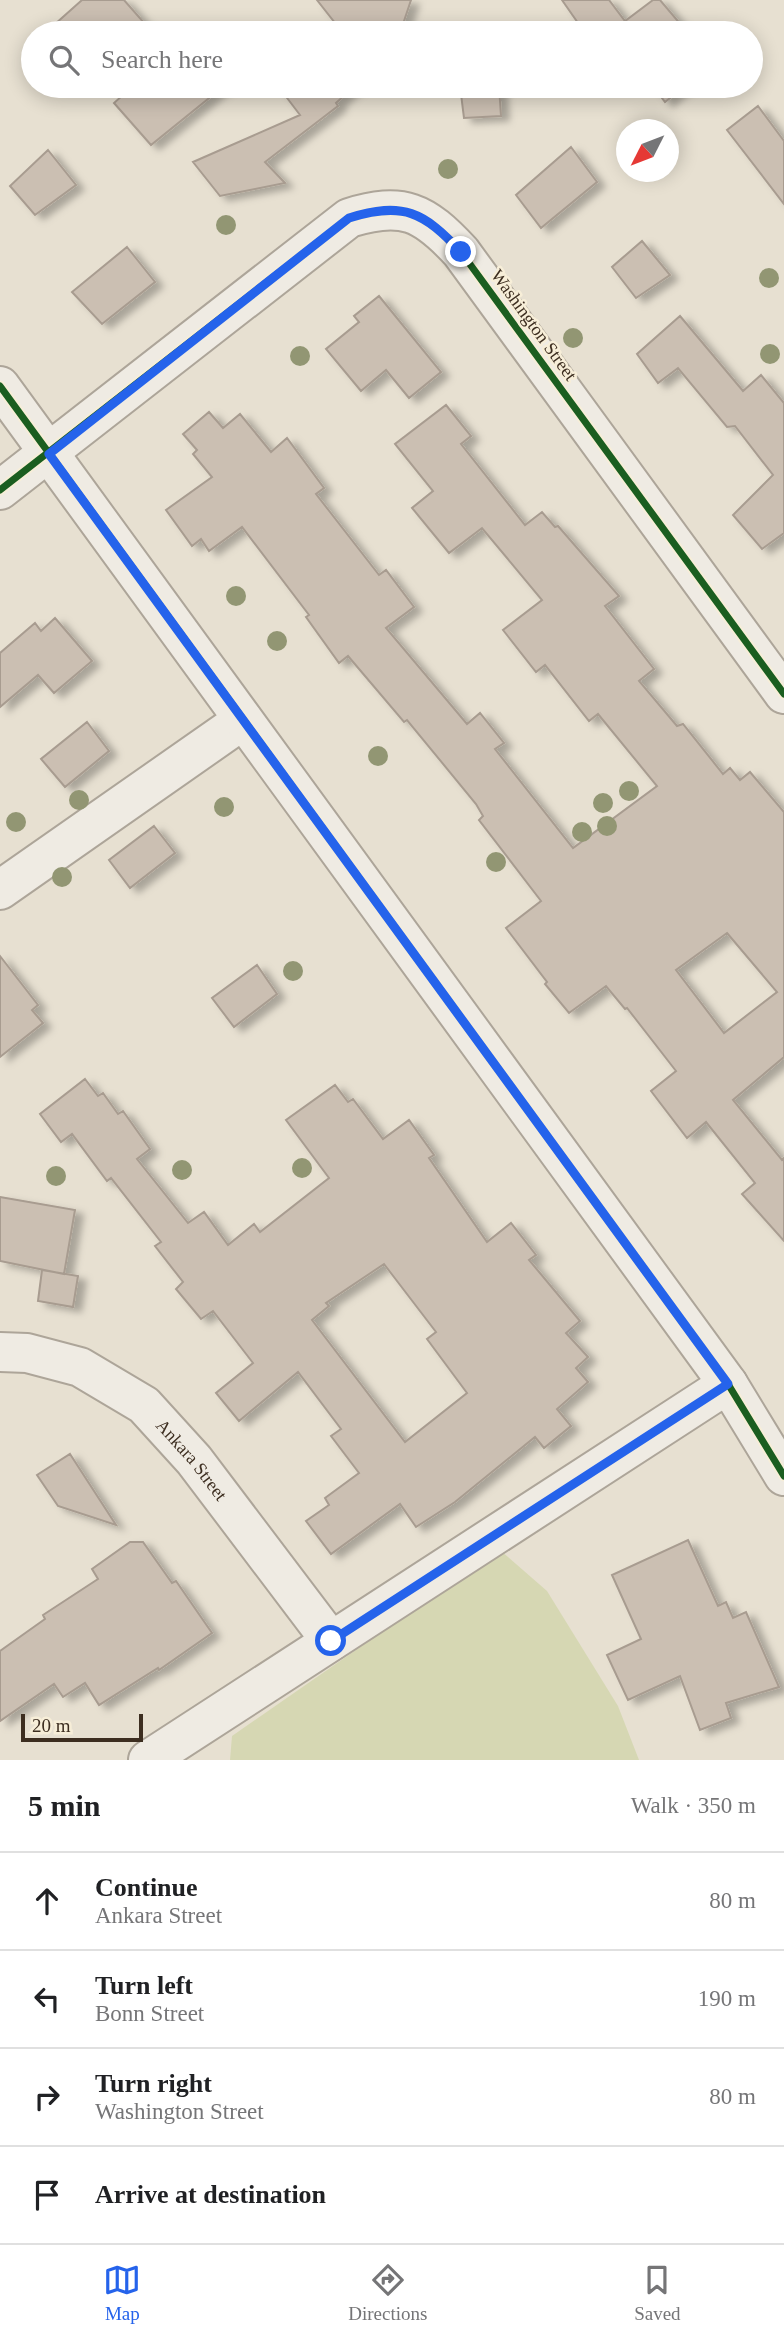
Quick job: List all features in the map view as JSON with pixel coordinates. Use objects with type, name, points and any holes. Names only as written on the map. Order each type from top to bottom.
[{"type":"street","name":"Washington Street","points":[[0,490],[349,218],[378,209],[407,210],[437,226],[461,252],[784,694]]},
{"type":"street","points":[[0,386],[728,1384],[784,1476]]},
{"type":"street","points":[[0,890],[243,720]]},
{"type":"street","name":"Ankara Street","points":[[0,1352],[27,1353],[80,1367],[144,1405],[194,1460],[331,1641]]},
{"type":"street","points":[[148,1760],[728,1384]]},
{"type":"green space","points":[[500,1550],[547,1591],[618,1706],[639,1760],[230,1760],[232,1736]]},
{"type":"building","points":[[82,0],[124,0],[142,21],[58,21]]},
{"type":"building","points":[[317,0],[411,0],[404,21],[334,21]]},
{"type":"building","points":[[562,0],[609,0],[625,21],[577,21]]},
{"type":"building","points":[[653,0],[660,0],[678,21],[625,21]]},
{"type":"building","points":[[120,98],[209,98],[151,145],[114,103]]},
{"type":"building","points":[[287,98],[342,98],[336,103],[338,106],[265,162],[285,183],[220,196],[193,162],[300,115]]},
{"type":"building","points":[[462,98],[500,98],[501,116],[464,118]]},
{"type":"building","points":[[758,106],[784,141],[784,204],[727,130]]},
{"type":"building","points":[[571,147],[597,182],[541,228],[516,195]]},
{"type":"building","points":[[48,150],[76,185],[35,215],[10,186]]},
{"type":"building","points":[[642,241],[670,275],[636,298],[612,267]]},
{"type":"building","points":[[127,247],[155,282],[102,324],[72,292]]},
{"type":"building","points":[[379,296],[441,372],[409,398],[386,370],[361,391],[326,349],[359,322],[354,316]]},
{"type":"building","points":[[680,316],[743,391],[761,375],[784,403],[784,533],[762,549],[733,515],[773,475],[735,426],[727,427],[678,368],[658,383],[637,354]]},
{"type":"building","points":[[446,405],[471,436],[461,444],[525,525],[542,512],[555,527],[558,526],[619,596],[605,606],[654,669],[639,681],[677,726],[683,724],[723,774],[730,768],[740,780],[750,772],[784,812],[784,1057],[733,1100],[782,1160],[784,1158],[784,1241],[742,1194],[755,1183],[706,1122],[687,1138],[651,1091],[676,1071],[627,1008],[625,1009],[606,986],[569,1013],[545,984],[547,982],[506,928],[541,901],[479,820],[483,816],[476,804],[407,720],[404,722],[348,656],[339,663],[306,617],[309,615],[242,527],[209,551],[201,539],[192,546],[166,510],[212,477],[193,454],[197,450],[183,434],[209,412],[223,428],[240,414],[271,452],[287,438],[324,488],[316,494],[379,575],[386,570],[414,607],[386,628],[467,724],[480,713],[504,743],[495,749],[573,848],[657,786],[598,714],[589,721],[545,665],[536,672],[503,630],[542,600],[482,528],[449,553],[412,508],[433,491],[395,444]],"holes":[[[727,933],[777,992],[724,1033],[676,970]]]},
{"type":"building","points":[[55,618],[92,661],[54,693],[38,675],[0,707],[0,653],[35,623],[41,631]]},
{"type":"building","points":[[87,722],[109,751],[65,787],[41,759]]},
{"type":"building","points":[[154,826],[175,853],[130,888],[109,860]]},
{"type":"building","points":[[0,956],[38,1005],[32,1010],[43,1023],[0,1057]]},
{"type":"building","points":[[257,965],[277,994],[234,1027],[212,998]]},
{"type":"building","points":[[85,1079],[98,1096],[103,1093],[118,1114],[123,1111],[150,1149],[137,1159],[188,1223],[204,1212],[228,1245],[254,1224],[260,1232],[329,1178],[286,1120],[335,1085],[348,1102],[353,1099],[383,1139],[409,1120],[434,1155],[429,1158],[487,1242],[511,1223],[536,1255],[529,1260],[580,1321],[566,1333],[588,1357],[576,1368],[588,1382],[557,1409],[571,1426],[544,1448],[535,1437],[455,1502],[416,1527],[400,1504],[331,1554],[306,1521],[329,1505],[325,1498],[359,1473],[331,1436],[341,1429],[298,1372],[239,1421],[216,1393],[253,1363],[213,1311],[201,1319],[176,1289],[183,1282],[155,1246],[161,1242],[111,1178],[107,1181],[72,1134],[61,1142],[40,1114]],"holes":[[[384,1264],[436,1332],[427,1339],[467,1393],[405,1442],[312,1320],[329,1306],[326,1303]]]},
{"type":"building","points":[[0,1197],[75,1210],[64,1274],[0,1261]]},
{"type":"building","points":[[42,1270],[78,1276],[73,1307],[38,1301]]},
{"type":"building","points":[[70,1454],[116,1525],[58,1506],[37,1475]]},
{"type":"building","points":[[688,1540],[718,1606],[726,1602],[733,1618],[746,1612],[779,1687],[726,1703],[731,1718],[700,1730],[680,1676],[628,1700],[607,1655],[641,1639],[612,1575]]},
{"type":"building","points":[[130,1542],[143,1542],[172,1583],[176,1581],[212,1633],[159,1670],[158,1668],[99,1705],[85,1683],[63,1697],[54,1684],[0,1721],[0,1651],[45,1619],[43,1615],[98,1579],[92,1569]]},
{"type":"cycle path","points":[[0,490],[349,218],[384,211],[411,214],[435,227],[461,252],[784,694]]},
{"type":"cycle path","points":[[0,386],[728,1384],[784,1476]]},
{"type":"route","points":[[331,1641],[728,1384],[49,454],[349,218],[378,209],[407,210],[437,226],[461,252]]}]
